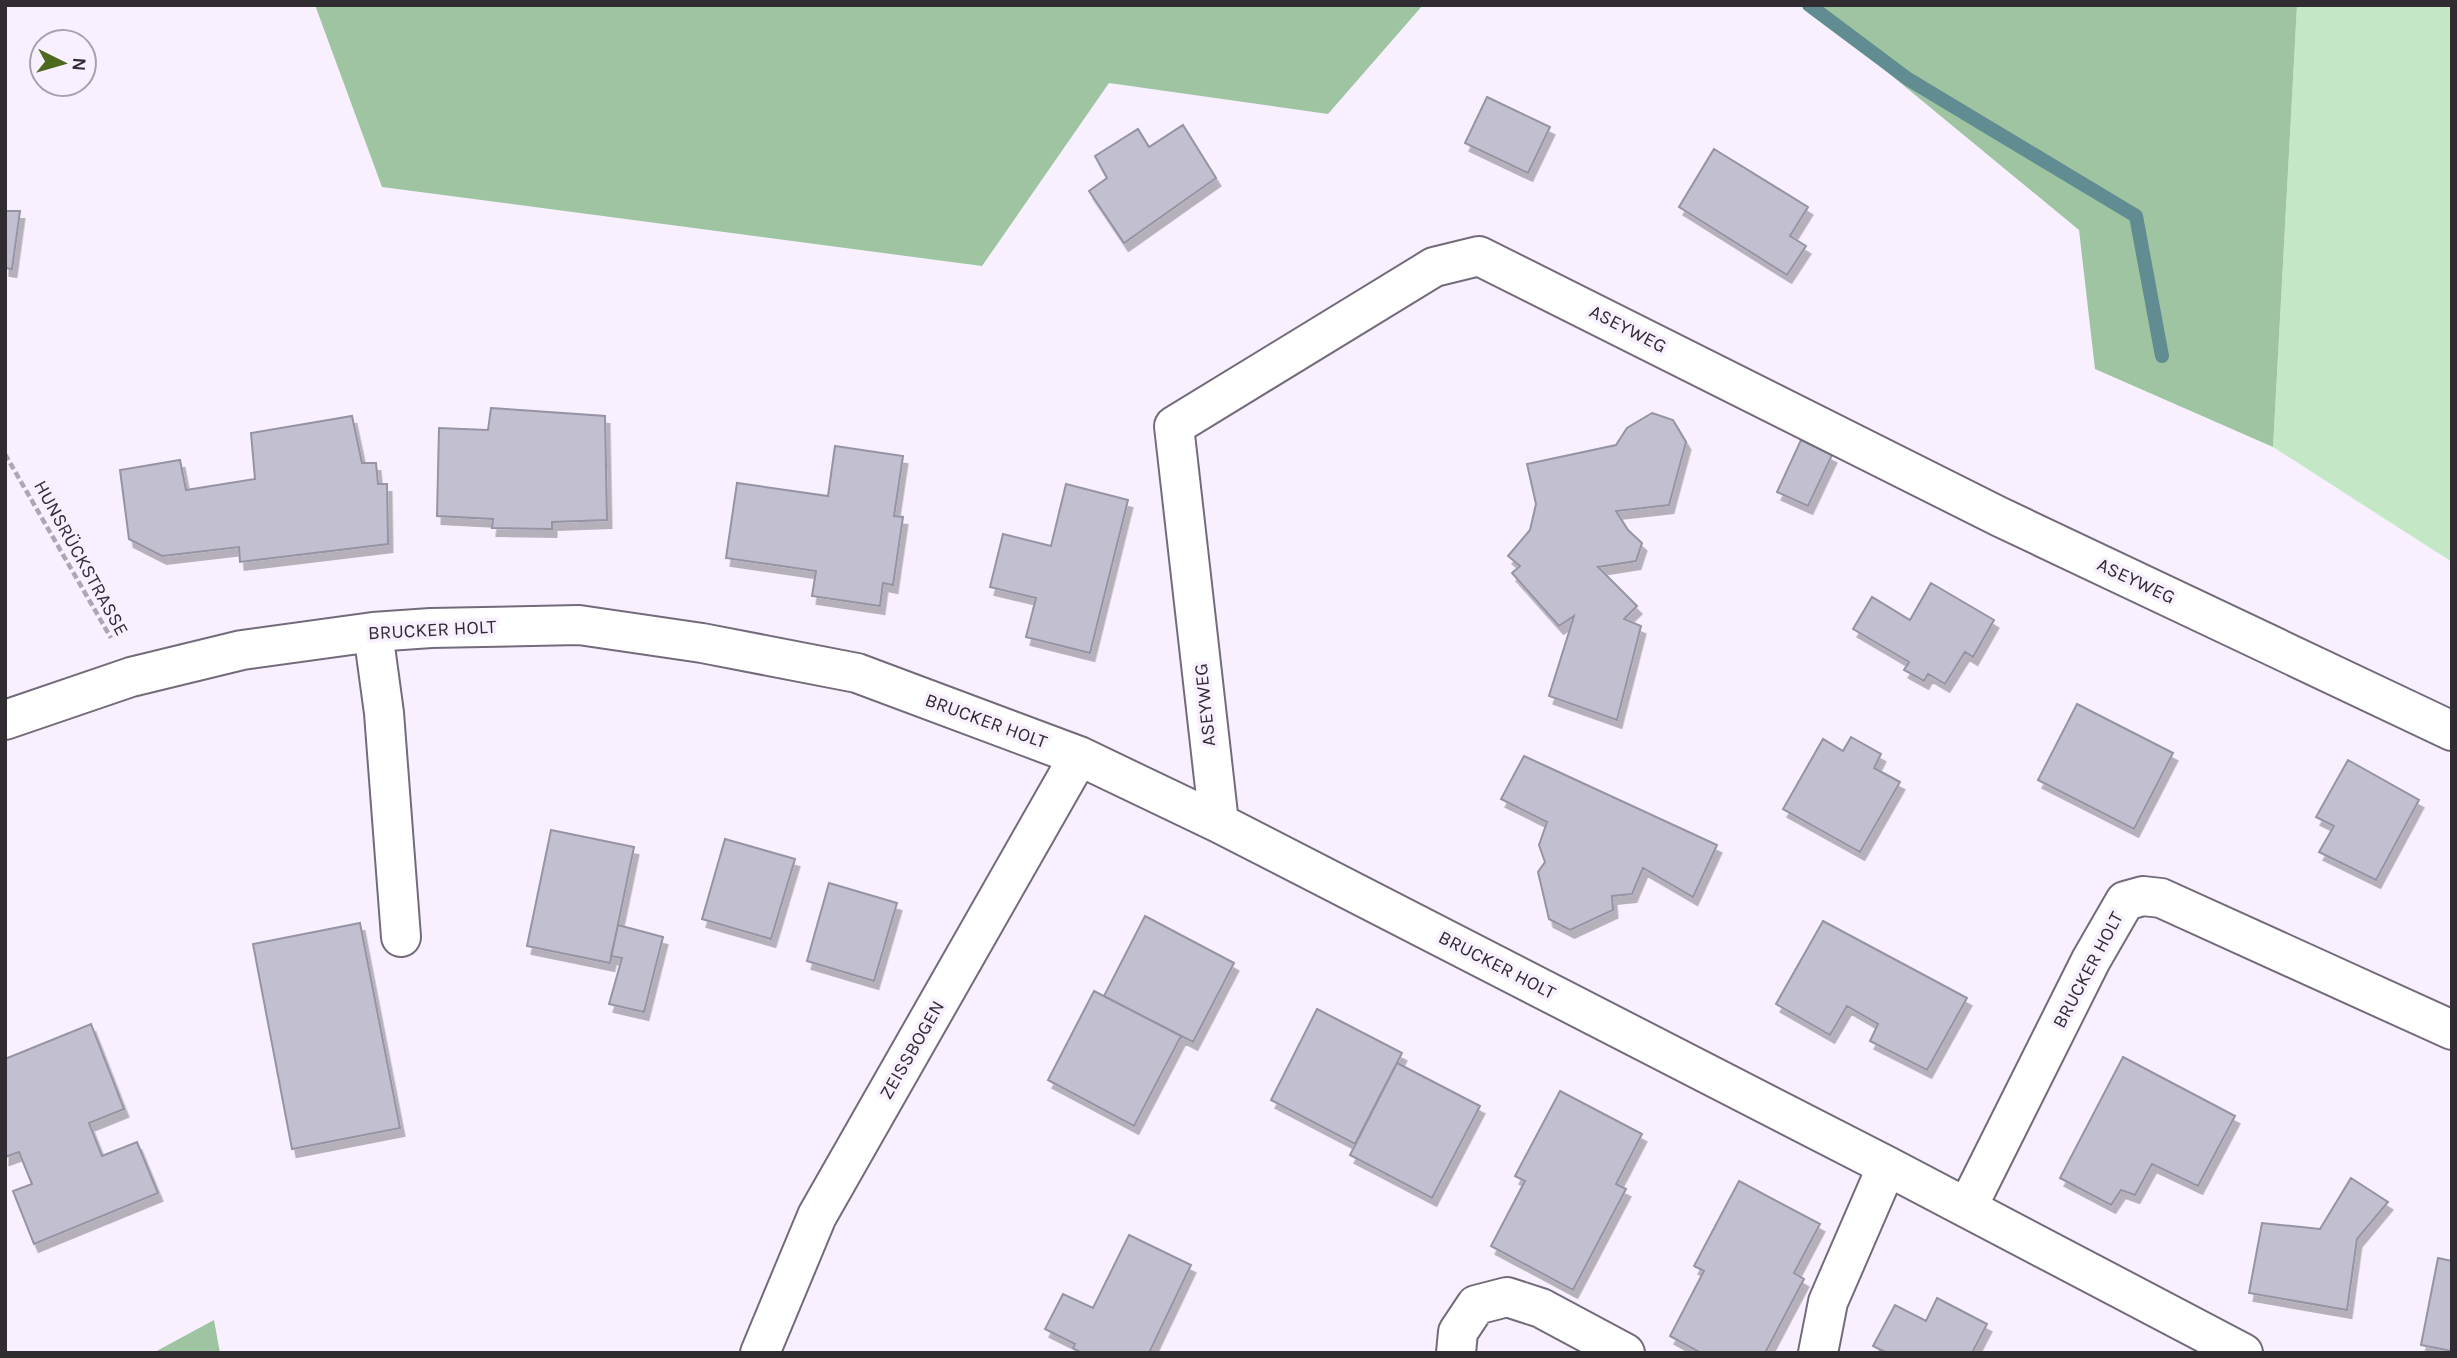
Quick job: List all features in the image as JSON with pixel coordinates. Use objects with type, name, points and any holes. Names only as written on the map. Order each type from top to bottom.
[{"type":"street","name":"ASEYWEG","points":[[1219,823],[1174,426],[1434,267],[1479,256],[2000,517],[2452,731]]},
{"type":"street","name":"BRUCKER HOLT","points":[[5,720],[131,677],[242,650],[373,632],[579,625],[702,643],[857,673],[1079,756],[1219,823],[1887,1166],[2243,1353]]},
{"type":"street","points":[[373,632],[384,713],[401,937]]},
{"type":"street","name":"ZEISSBOGEN","points":[[760,1353],[817,1216],[1079,756]]},
{"type":"street","name":"BRUCKER HOLT","points":[[1967,1208],[2091,960],[2125,901],[2143,896],[2161,898],[2452,1030]]},
{"type":"street","points":[[1818,1353],[1828,1302],[1887,1166]]},
{"type":"street","points":[[1456,1353],[1458,1332],[1476,1305],[1507,1297],[1541,1308],[1625,1353]]},
{"type":"path","name":"HUNSRÜCKSTRASSE","points":[[5,454],[131,677]]},
{"type":"green space","points":[[315,5],[1423,5],[1328,114],[1109,83],[982,266],[382,187]]},
{"type":"green space","points":[[1806,5],[2297,5],[2273,447],[2095,369],[2079,230]]},
{"type":"green space","points":[[2297,5],[2452,5],[2452,562],[2273,447]]},
{"type":"green space","points":[[214,1320],[220,1353],[153,1353]]},
{"type":"building","points":[[1487,97],[1550,127],[1528,173],[1465,143]]},
{"type":"building","points":[[1183,125],[1216,178],[1124,243],[1089,191],[1107,178],[1095,156],[1138,129],[1149,147]]},
{"type":"building","points":[[1714,149],[1808,207],[1790,236],[1806,246],[1787,275],[1679,207]]},
{"type":"building","points":[[5,211],[20,211],[12,269],[5,268]]},
{"type":"building","points":[[491,408],[605,416],[607,520],[552,522],[552,529],[492,528],[493,519],[437,516],[439,428],[488,430]]},
{"type":"building","points":[[1652,413],[1673,420],[1686,442],[1669,505],[1616,511],[1628,530],[1642,543],[1636,561],[1598,567],[1637,606],[1624,619],[1641,626],[1617,720],[1549,696],[1574,616],[1559,626],[1512,573],[1520,566],[1508,556],[1530,530],[1536,504],[1527,464],[1616,445],[1627,428]]},
{"type":"building","points":[[352,416],[362,463],[376,463],[378,484],[387,484],[388,544],[240,562],[239,547],[162,556],[129,539],[120,470],[180,460],[186,490],[255,479],[251,433]]},
{"type":"building","points":[[1801,440],[1832,455],[1808,506],[1777,492]]},
{"type":"building","points":[[835,446],[903,456],[894,516],[903,517],[893,585],[883,583],[880,606],[812,596],[816,571],[726,558],[737,483],[828,496]]},
{"type":"building","points":[[1066,484],[1128,500],[1090,653],[1026,637],[1036,598],[990,587],[1003,534],[1051,546]]},
{"type":"building","points":[[1931,583],[1994,620],[1973,657],[1965,652],[1945,684],[1928,674],[1924,681],[1904,670],[1909,662],[1853,629],[1872,597],[1910,620]]},
{"type":"building","points":[[2077,704],[2173,753],[2134,829],[2038,780]]},
{"type":"building","points":[[1851,737],[1881,754],[1874,768],[1900,782],[1860,852],[1783,809],[1823,739],[1843,751]]},
{"type":"building","points":[[1524,756],[1717,845],[1693,897],[1643,868],[1632,894],[1612,896],[1613,910],[1570,930],[1549,919],[1538,872],[1545,862],[1539,845],[1547,822],[1501,799]]},
{"type":"building","points":[[2348,760],[2419,800],[2376,880],[2319,852],[2334,826],[2316,817]]},
{"type":"building","points":[[551,830],[634,847],[610,963],[527,946]]},
{"type":"building","points":[[725,839],[795,859],[771,939],[702,919]]},
{"type":"building","points":[[829,883],[897,903],[874,981],[807,961]]},
{"type":"building","points":[[1145,916],[1234,963],[1193,1042],[1104,996]]},
{"type":"building","points":[[1823,921],[1967,998],[1927,1070],[1870,1041],[1878,1024],[1847,1006],[1830,1035],[1776,1004]]},
{"type":"building","points":[[360,923],[400,1128],[292,1149],[253,944]]},
{"type":"building","points":[[618,925],[663,937],[644,1012],[609,1004],[622,958],[611,956]]},
{"type":"building","points":[[1094,991],[1181,1036],[1134,1126],[1048,1080]]},
{"type":"building","points":[[1317,1009],[1402,1053],[1355,1144],[1271,1100]]},
{"type":"building","points":[[91,1024],[124,1109],[89,1123],[102,1156],[137,1142],[158,1193],[34,1244],[13,1191],[32,1184],[19,1152],[5,1157],[5,1059]]},
{"type":"building","points":[[2123,1057],[2235,1116],[2198,1186],[2152,1164],[2135,1195],[2121,1190],[2111,1205],[2060,1178]]},
{"type":"building","points":[[1397,1063],[1480,1106],[1432,1198],[1350,1155]]},
{"type":"building","points":[[1560,1091],[1642,1134],[1616,1184],[1626,1189],[1573,1290],[1491,1246],[1525,1181],[1515,1176]]},
{"type":"building","points":[[2351,1178],[2388,1202],[2357,1239],[2347,1310],[2249,1293],[2262,1223],[2320,1229]]},
{"type":"building","points":[[1739,1181],[1820,1224],[1794,1273],[1804,1279],[1765,1353],[1701,1353],[1670,1336],[1704,1271],[1694,1266]]},
{"type":"building","points":[[1129,1235],[1191,1265],[1149,1353],[1082,1353],[1073,1348],[1075,1344],[1045,1329],[1063,1294],[1093,1308]]},
{"type":"building","points":[[2438,1258],[2452,1261],[2452,1351],[2421,1345]]},
{"type":"building","points":[[1937,1298],[1987,1324],[1972,1353],[1887,1353],[1873,1346],[1895,1305],[1926,1321]]},
{"type":"waterway","points":[[1809,5],[1908,79],[2136,216],[2162,356]]}]
